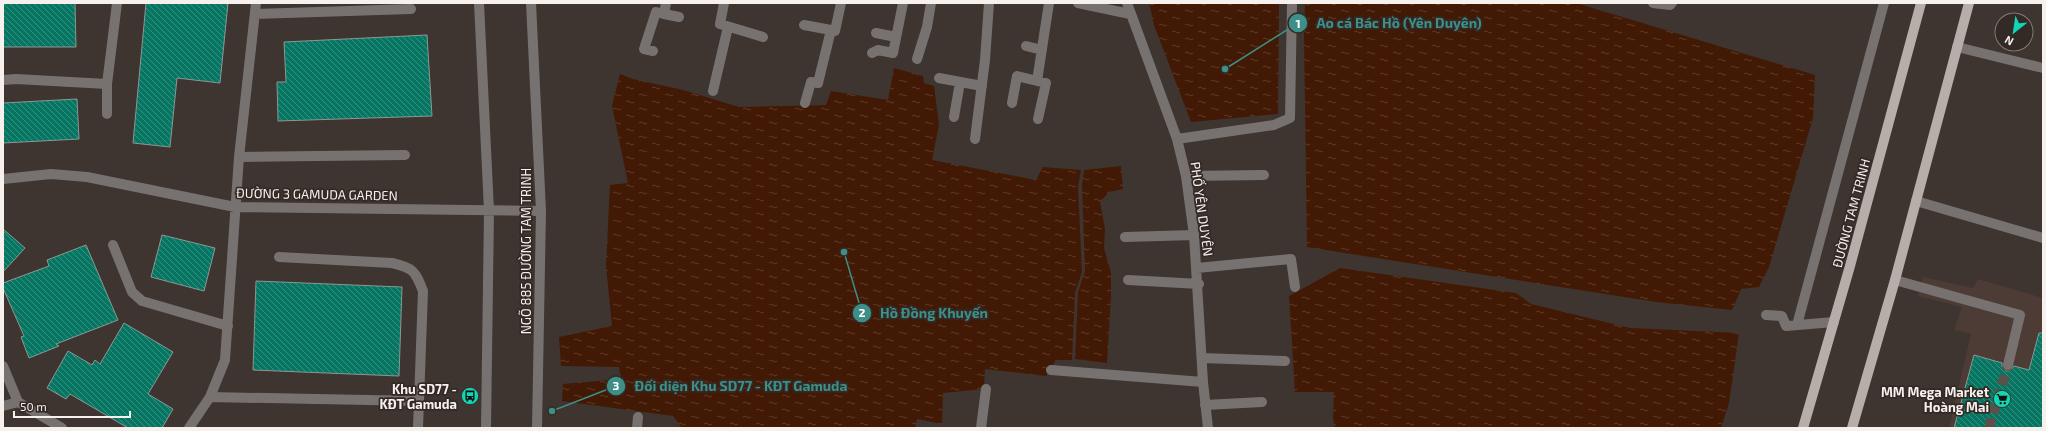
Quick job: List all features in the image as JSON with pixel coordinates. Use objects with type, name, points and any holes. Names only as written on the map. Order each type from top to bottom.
[{"type":"main road","name":"ĐƯỜNG TAM TRINH","points":[[1803,428],[1834,322],[1921,3]]},
{"type":"main road","points":[[1852,428],[1895,280],[1969,3]]},
{"type":"street","points":[[107,114],[107,84],[118,3]]},
{"type":"street","points":[[189,428],[210,397],[225,360],[239,157],[256,3]]},
{"type":"street","points":[[479,3],[489,211],[486,428]]},
{"type":"street","name":"NGÕ 885 ĐƯỜNG TAM TRINH","points":[[530,3],[541,211],[537,428]]},
{"type":"street","points":[[664,14],[666,3]]},
{"type":"street","points":[[724,3],[720,24],[763,37]]},
{"type":"street","points":[[804,25],[835,31],[841,3]]},
{"type":"street","points":[[872,52],[878,50],[893,53],[903,3]]},
{"type":"street","points":[[917,59],[927,27],[931,3]]},
{"type":"street","points":[[975,139],[982,86],[989,3]]},
{"type":"street","points":[[1037,81],[1042,50],[1041,46],[1049,3]]},
{"type":"street","points":[[1079,3],[1130,14]]},
{"type":"street","name":"PHỐ YÊN DUYÊN","points":[[1127,3],[1177,138],[1186,176],[1199,284],[1203,382],[1208,428]]},
{"type":"street","points":[[1177,138],[1274,125],[1290,118],[1292,3]]},
{"type":"street","points":[[1653,3],[1662,6],[1670,5],[1672,3]]},
{"type":"street","points":[[1797,325],[1884,3]]},
{"type":"street","points":[[255,14],[411,9]]},
{"type":"street","points":[[653,51],[644,49],[656,12],[679,17]]},
{"type":"street","points":[[713,91],[728,27]]},
{"type":"street","points":[[805,103],[811,82],[818,83],[831,30]]},
{"type":"street","points":[[876,33],[896,37]]},
{"type":"street","points":[[1026,46],[1042,50]]},
{"type":"street","points":[[1957,47],[2043,68]]},
{"type":"street","points":[[1012,103],[1017,76],[1046,83],[1038,119]]},
{"type":"street","points":[[939,78],[982,86]]},
{"type":"street","points":[[3,80],[16,79],[107,84]]},
{"type":"street","points":[[954,117],[960,82]]},
{"type":"street","points":[[239,157],[405,155]]},
{"type":"street","name":"ĐƯỜNG 3 GAMUDA GARDEN","points":[[3,179],[51,174],[87,177],[235,207],[541,211]]},
{"type":"street","points":[[1186,176],[1264,175]]},
{"type":"street","points":[[1916,201],[2043,238]]},
{"type":"street","points":[[1125,237],[1194,235]]},
{"type":"street","points":[[113,244],[132,292],[142,301],[228,326]]},
{"type":"street","points":[[279,257],[392,263],[410,267],[418,278],[423,291],[418,428]]},
{"type":"street","points":[[1197,268],[1291,259],[1296,287]]},
{"type":"street","points":[[1128,280],[1199,284]]},
{"type":"street","points":[[1895,280],[2020,315],[2008,365]]},
{"type":"street","points":[[1766,315],[1782,316],[1786,326],[1834,322]]},
{"type":"street","points":[[1202,358],[1285,361]]},
{"type":"street","points":[[3,366],[18,402],[62,428]]},
{"type":"street","points":[[1051,370],[1203,382]]},
{"type":"street","points":[[981,428],[986,389]]},
{"type":"street","points":[[210,397],[419,401]]},
{"type":"street","points":[[3,406],[18,402]]},
{"type":"street","points":[[1205,405],[1262,402]]},
{"type":"street","points":[[636,428],[638,417]]},
{"type":"shaded area","points":[[1923,277],[1973,288],[1978,279],[2043,298],[2043,428],[1949,428],[1971,334],[1954,330],[1962,307],[1918,296]]},
{"type":"water","points":[[1149,3],[1279,3],[1278,114],[1191,122],[1154,25]]},
{"type":"water","points":[[1305,3],[1576,3],[1815,75],[1813,118],[1769,267],[1759,287],[1741,289],[1732,310],[1656,302],[1307,247],[1304,36]]},
{"type":"water","points":[[894,68],[923,76],[924,83],[934,86],[939,125],[932,160],[1036,180],[1043,167],[1081,170],[1078,187],[1082,272],[1075,293],[1072,360],[1056,360],[1046,376],[985,369],[984,389],[943,393],[942,424],[917,419],[915,428],[682,428],[673,416],[562,401],[563,384],[621,379],[619,367],[561,366],[559,337],[612,326],[606,266],[610,185],[628,183],[612,106],[620,74],[633,79],[683,90],[739,107],[826,105],[831,91],[888,100]]},
{"type":"water","points":[[1121,166],[1123,189],[1109,192],[1100,202],[1105,229],[1104,248],[1111,273],[1107,363],[1075,359],[1078,292],[1085,271],[1082,186],[1084,170]]},
{"type":"water","points":[[1340,268],[1516,293],[1531,304],[1630,328],[1739,333],[1729,403],[1721,428],[1335,428],[1333,417],[1334,392],[1295,392],[1289,296]]},
{"type":"building","points":[[3,3],[75,3],[76,47],[3,47]]},
{"type":"building","points":[[146,3],[228,3],[220,83],[177,78],[170,147],[133,143]]},
{"type":"building","points":[[427,35],[432,116],[278,121],[277,82],[286,82],[284,42]]},
{"type":"building","points":[[77,99],[79,139],[3,143],[3,103]]},
{"type":"building","points":[[3,229],[25,248],[3,272]]},
{"type":"building","points":[[162,235],[215,248],[204,291],[151,277]]},
{"type":"building","points":[[86,245],[118,320],[56,344],[59,346],[29,358],[21,337],[24,336],[3,288],[3,283],[49,266],[47,260]]},
{"type":"building","points":[[256,281],[402,287],[399,376],[253,370]]},
{"type":"building","points":[[124,323],[173,352],[148,394],[173,409],[162,428],[128,428],[70,394],[66,399],[47,388],[68,351],[92,365],[95,360],[100,364]]},
{"type":"building","name":"MM Mega Market Hoàng Mai","points":[[2039,333],[2043,333],[2043,428],[1954,428],[1974,355],[2002,363],[2002,367],[2006,371],[2010,371],[2014,366],[2029,370]]},
{"type":"tunnel","points":[[1989,428],[2008,365]]},
{"type":"place","name":"Ao cá Bác Hồ (Yên Duyên)","points":[[1225,69]]},
{"type":"place","name":"Hồ Đồng Khuyến","points":[[844,252]]},
{"type":"place","name":"Khu SD77 - KĐT Gamuda","points":[[470,396]]},
{"type":"place","name":"MM Mega Market Hoàng Mai","points":[[2002,399]]},
{"type":"place","name":"Đối diện Khu SD77 - KĐT Gamuda","points":[[552,411]]}]
